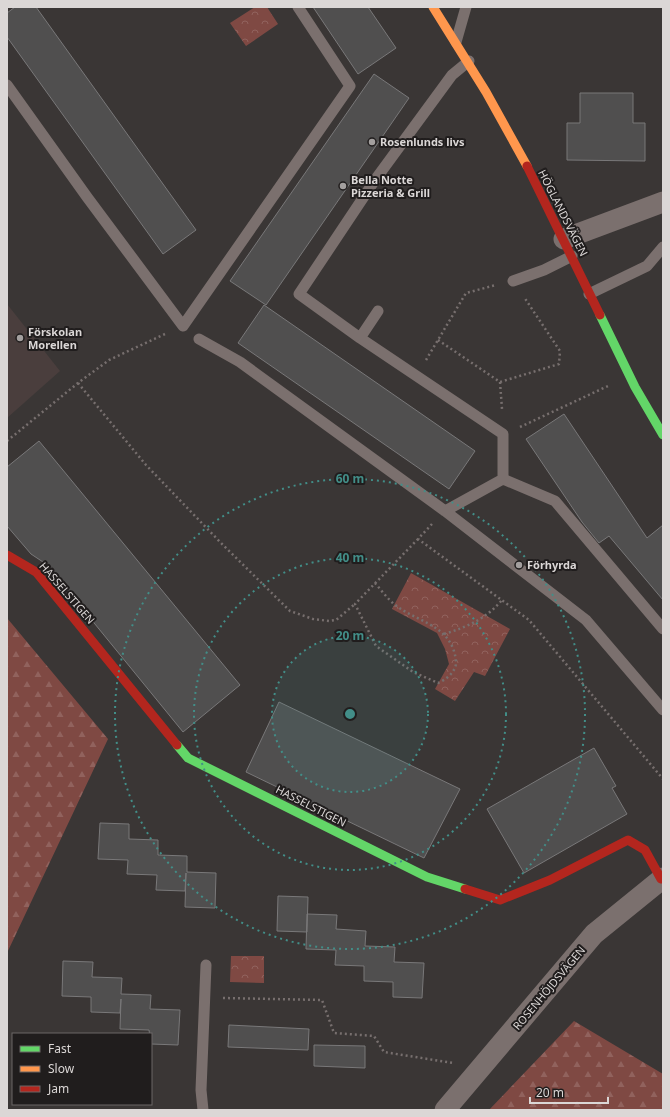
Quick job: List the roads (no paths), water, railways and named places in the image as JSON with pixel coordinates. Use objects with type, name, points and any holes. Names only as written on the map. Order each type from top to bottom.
[{"type":"street","name":"HÖGLANDSVÄGEN","points":[[433,7],[468,61],[511,136],[568,247],[628,377],[663,435]]},
{"type":"street","points":[[568,247],[663,202]]},
{"type":"street","name":"HASSELSTIGEN","points":[[7,555],[36,572],[188,758],[427,877],[500,900],[550,880],[628,840],[645,850],[662,878]]},
{"type":"street","name":"ROSENHÖJDSVÄGEN","points":[[445,1110],[594,934],[662,878]]},
{"type":"lane","points":[[7,84],[87,197],[183,326],[350,86],[298,7]]},
{"type":"lane","points":[[456,42],[466,7]]},
{"type":"lane","points":[[468,61],[452,75],[375,180],[299,294],[360,338],[503,434],[503,479]]},
{"type":"lane","points":[[513,281],[544,270],[568,247]]},
{"type":"lane","points":[[590,294],[647,266],[663,247]]},
{"type":"lane","points":[[360,338],[378,311]]},
{"type":"lane","points":[[199,338],[240,362],[445,510],[586,620],[663,710]]},
{"type":"lane","points":[[445,510],[503,479]]},
{"type":"lane","points":[[503,479],[555,501],[663,629]]},
{"type":"lane","points":[[203,1110],[200,1090],[206,965]]},
{"type":"place","name":"Rosenlunds livs","points":[[372,142]]},
{"type":"place","name":"Bella Notte Pizzeria & Grill","points":[[343,186]]},
{"type":"place","name":"Förskolan Morellen","points":[[20,338]]},
{"type":"place","name":"Förhyrda","points":[[519,565]]}]
